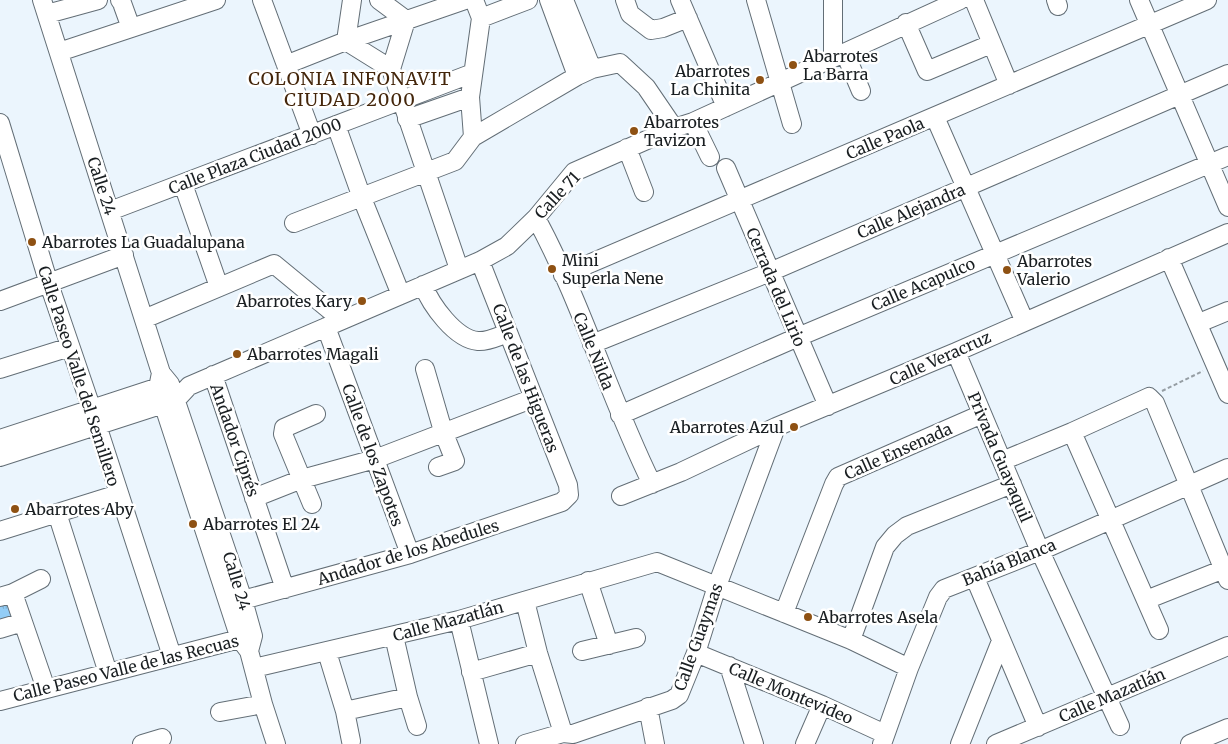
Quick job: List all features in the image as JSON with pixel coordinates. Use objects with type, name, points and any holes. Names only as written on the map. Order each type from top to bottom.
[{"type":"street","points":[[44,7],[98,0]]},
{"type":"street","points":[[120,0],[131,28]]},
{"type":"street","points":[[60,52],[216,0]]},
{"type":"street","points":[[262,0],[312,135]]},
{"type":"street","points":[[346,41],[352,0]]},
{"type":"street","points":[[379,0],[406,20]]},
{"type":"street","points":[[285,62],[293,62],[346,41],[465,0]]},
{"type":"street","points":[[473,137],[470,97],[481,18],[474,0]]},
{"type":"street","points":[[481,18],[528,0]]},
{"type":"street","points":[[549,0],[585,72]]},
{"type":"street","points":[[564,0],[585,72]]},
{"type":"street","points":[[625,0],[630,14],[651,30],[663,28],[688,18]]},
{"type":"street","points":[[680,0],[726,107]]},
{"type":"street","points":[[756,0],[792,124]]},
{"type":"street","points":[[834,0],[839,55],[861,91]]},
{"type":"street","name":"Calle 71","points":[[166,389],[188,386],[213,376],[480,261],[506,246],[536,218],[574,172],[674,128],[693,122],[906,23],[960,0]]},
{"type":"street","points":[[974,0],[1009,85]]},
{"type":"street","points":[[1139,0],[1228,207]]},
{"type":"street","name":"Calle Paola","points":[[563,275],[1207,0]]},
{"type":"street","name":"Calle 24","points":[[44,7],[60,52],[247,642],[263,704],[276,744]]},
{"type":"street","points":[[406,20],[391,69],[460,269]]},
{"type":"street","points":[[906,23],[927,71],[991,44]]},
{"type":"street","points":[[346,41],[391,69]]},
{"type":"street","points":[[294,223],[455,162],[473,137],[585,72],[620,63],[646,87],[674,128]]},
{"type":"street","name":"Calle Plaza Ciudad 2000","points":[[110,211],[474,74]]},
{"type":"street","name":"Calle Alejandra","points":[[592,344],[770,272],[1228,74]]},
{"type":"street","points":[[407,119],[470,97]]},
{"type":"street","points":[[935,117],[1024,320]]},
{"type":"street","points":[[693,122],[710,157]]},
{"type":"street","name":"Calle Paseo Valle del Semillero","points":[[0,124],[7,164],[95,418],[118,494],[172,656]]},
{"type":"street","points":[[336,126],[362,198],[401,295]]},
{"type":"street","points":[[627,148],[644,192]]},
{"type":"street","name":"Calle Acapulco","points":[[620,415],[798,337],[1228,156]]},
{"type":"street","name":"Cerrada del Lirio","points":[[726,168],[828,406]]},
{"type":"street","points":[[183,184],[219,287]]},
{"type":"street","name":"Calle Nilda","points":[[536,218],[563,275],[620,415],[652,484]]},
{"type":"street","name":"Calle Veracruz","points":[[652,484],[776,428],[956,352],[1024,320],[1228,233]]},
{"type":"street","points":[[0,301],[124,255]]},
{"type":"street","points":[[1169,258],[1227,390]]},
{"type":"street","name":"Calle de las Higueras","points":[[480,261],[568,485],[569,495]]},
{"type":"street","points":[[144,319],[274,264],[334,323]]},
{"type":"street","points":[[423,285],[430,301],[460,336],[479,341],[508,333]]},
{"type":"street","points":[[1199,324],[1228,311]]},
{"type":"street","name":"Calle de los Zapotes","points":[[334,323],[375,459],[410,554]]},
{"type":"street","points":[[0,369],[70,348]]},
{"type":"street","name":"Privada Guayaquil","points":[[956,352],[1040,551],[1120,726]]},
{"type":"street","points":[[424,369],[443,431],[455,461],[438,467]]},
{"type":"street","name":"Andador Ciprés","points":[[213,376],[285,589]]},
{"type":"street","points":[[0,457],[166,389]]},
{"type":"street","name":"Calle 24","points":[[166,389],[243,600],[247,642]]},
{"type":"street","points":[[1002,461],[1150,397],[1154,402],[1226,574],[1146,600]]},
{"type":"street","points":[[254,498],[302,480],[375,459],[443,431],[534,398]]},
{"type":"street","points":[[312,504],[283,434],[284,428],[316,414]]},
{"type":"street","name":"Calle Ensenada","points":[[784,612],[838,477],[982,414]]},
{"type":"street","points":[[0,438],[95,418]]},
{"type":"street","name":"Calle Guaymas","points":[[525,744],[570,737],[648,707],[672,700],[679,695],[696,653],[717,586],[776,428]]},
{"type":"street","points":[[1072,432],[1159,630]]},
{"type":"street","name":"Bahía Blanca","points":[[884,739],[909,668],[938,597],[944,589],[1040,551],[1228,468]]},
{"type":"street","points":[[621,496],[652,484]]},
{"type":"street","points":[[851,640],[885,547],[895,535],[908,526],[1012,484]]},
{"type":"street","points":[[0,530],[118,494]]},
{"type":"street","name":"Andador de los Abedules","points":[[243,600],[410,554],[562,502],[569,495]]},
{"type":"street","points":[[57,513],[108,673]]},
{"type":"street","name":"Calle Mazatlán","points":[[254,668],[458,620],[656,562],[851,640],[909,668]]},
{"type":"street","points":[[975,578],[1038,727]]},
{"type":"street","points":[[41,579],[6,595],[23,622],[46,689]]},
{"type":"street","points":[[588,582],[609,644]]},
{"type":"street","points":[[526,601],[538,653],[570,737]]},
{"type":"street","points":[[458,620],[490,744]]},
{"type":"street","points":[[0,629],[23,622]]},
{"type":"street","points":[[394,636],[408,697],[417,726]]},
{"type":"street","points":[[582,651],[636,638]]},
{"type":"street","points":[[960,744],[1001,641]]},
{"type":"street","name":"Calle Paseo Valle de las Recuas","points":[[0,701],[172,656],[247,642]]},
{"type":"street","name":"Calle Mazatlán","points":[[996,744],[1228,646]]},
{"type":"street","points":[[327,652],[345,711],[351,741]]},
{"type":"street","points":[[471,672],[538,653]]},
{"type":"street","name":"Calle Montevideo","points":[[696,653],[822,705],[884,739]]},
{"type":"street","points":[[729,666],[754,744]]},
{"type":"street","points":[[345,711],[408,697]]},
{"type":"street","points":[[220,712],[263,704]]},
{"type":"street","points":[[805,744],[822,705]]},
{"type":"street","points":[[648,707],[655,744]]},
{"type":"street","points":[[1190,744],[1228,728]]},
{"type":"street","points":[[142,744],[162,738]]},
{"type":"path","points":[[1150,397],[1216,364]]},
{"type":"green space","points":[[13,593],[23,622],[0,629],[0,597]]},
{"type":"place","name":"Abarrotes La Barra","points":[[793,65]]},
{"type":"place","name":"Abarrotes La Chinita","points":[[760,80]]},
{"type":"place","name":"Abarrotes Tavizon","points":[[634,131]]},
{"type":"place","name":"Abarrotes La Guadalupana","points":[[32,242]]},
{"type":"place","name":"Mini Superla Nene","points":[[552,269]]},
{"type":"place","name":"Abarrotes Valerio","points":[[1007,270]]},
{"type":"place","name":"Abarrotes Kary","points":[[362,301]]},
{"type":"place","name":"Abarrotes Magali","points":[[237,354]]},
{"type":"place","name":"Abarrotes Azul","points":[[794,427]]},
{"type":"place","name":"Abarrotes Aby","points":[[15,509]]},
{"type":"place","name":"Abarrotes El 24","points":[[193,524]]},
{"type":"place","name":"Abarrotes Asela","points":[[808,617]]},
{"type":"district","name":"COLONIA INFONAVIT CIUDAD 2000","points":[[350,89]]}]
